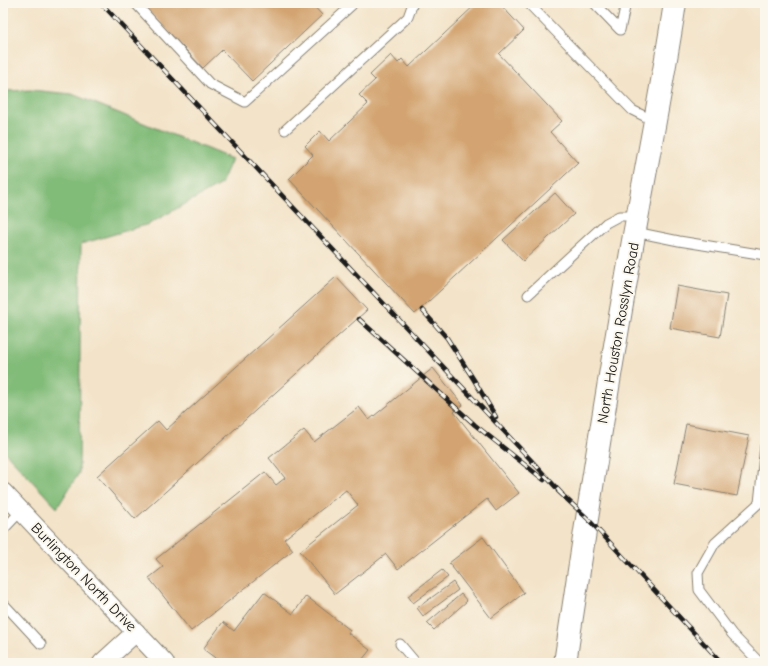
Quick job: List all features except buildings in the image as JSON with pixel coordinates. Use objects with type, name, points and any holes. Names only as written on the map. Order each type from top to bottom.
[{"type":"street","name":"North Houston Rosslyn Road","points":[[565,663],[589,503],[656,122],[675,3]]},
{"type":"street","name":"Burlington North Drive","points":[[3,492],[165,663]]},
{"type":"street","points":[[102,663],[136,632]]},
{"type":"lane","points":[[135,3],[210,84],[245,102],[352,4]]},
{"type":"lane","points":[[285,130],[408,17],[413,3]]},
{"type":"lane","points":[[528,3],[632,110],[656,122]]},
{"type":"lane","points":[[594,3],[620,30],[626,3]]},
{"type":"lane","points":[[528,296],[606,223],[619,216],[679,241],[765,255]]},
{"type":"lane","points":[[760,663],[732,634],[699,590],[698,573],[715,543],[760,504],[765,446]]},
{"type":"lane","points":[[3,530],[21,511]]},
{"type":"lane","points":[[3,603],[41,644]]},
{"type":"lane","points":[[400,644],[416,663]]},
{"type":"green space","points":[[31,90],[72,94],[232,159],[221,184],[149,224],[81,244],[79,473],[57,508],[3,450],[3,91]]},
{"type":"railway","points":[[101,3],[562,494]]},
{"type":"railway","points":[[422,310],[447,338],[496,417]]},
{"type":"railway","points":[[359,319],[475,425],[544,480]]},
{"type":"railway","points":[[558,491],[587,518],[722,663]]}]
